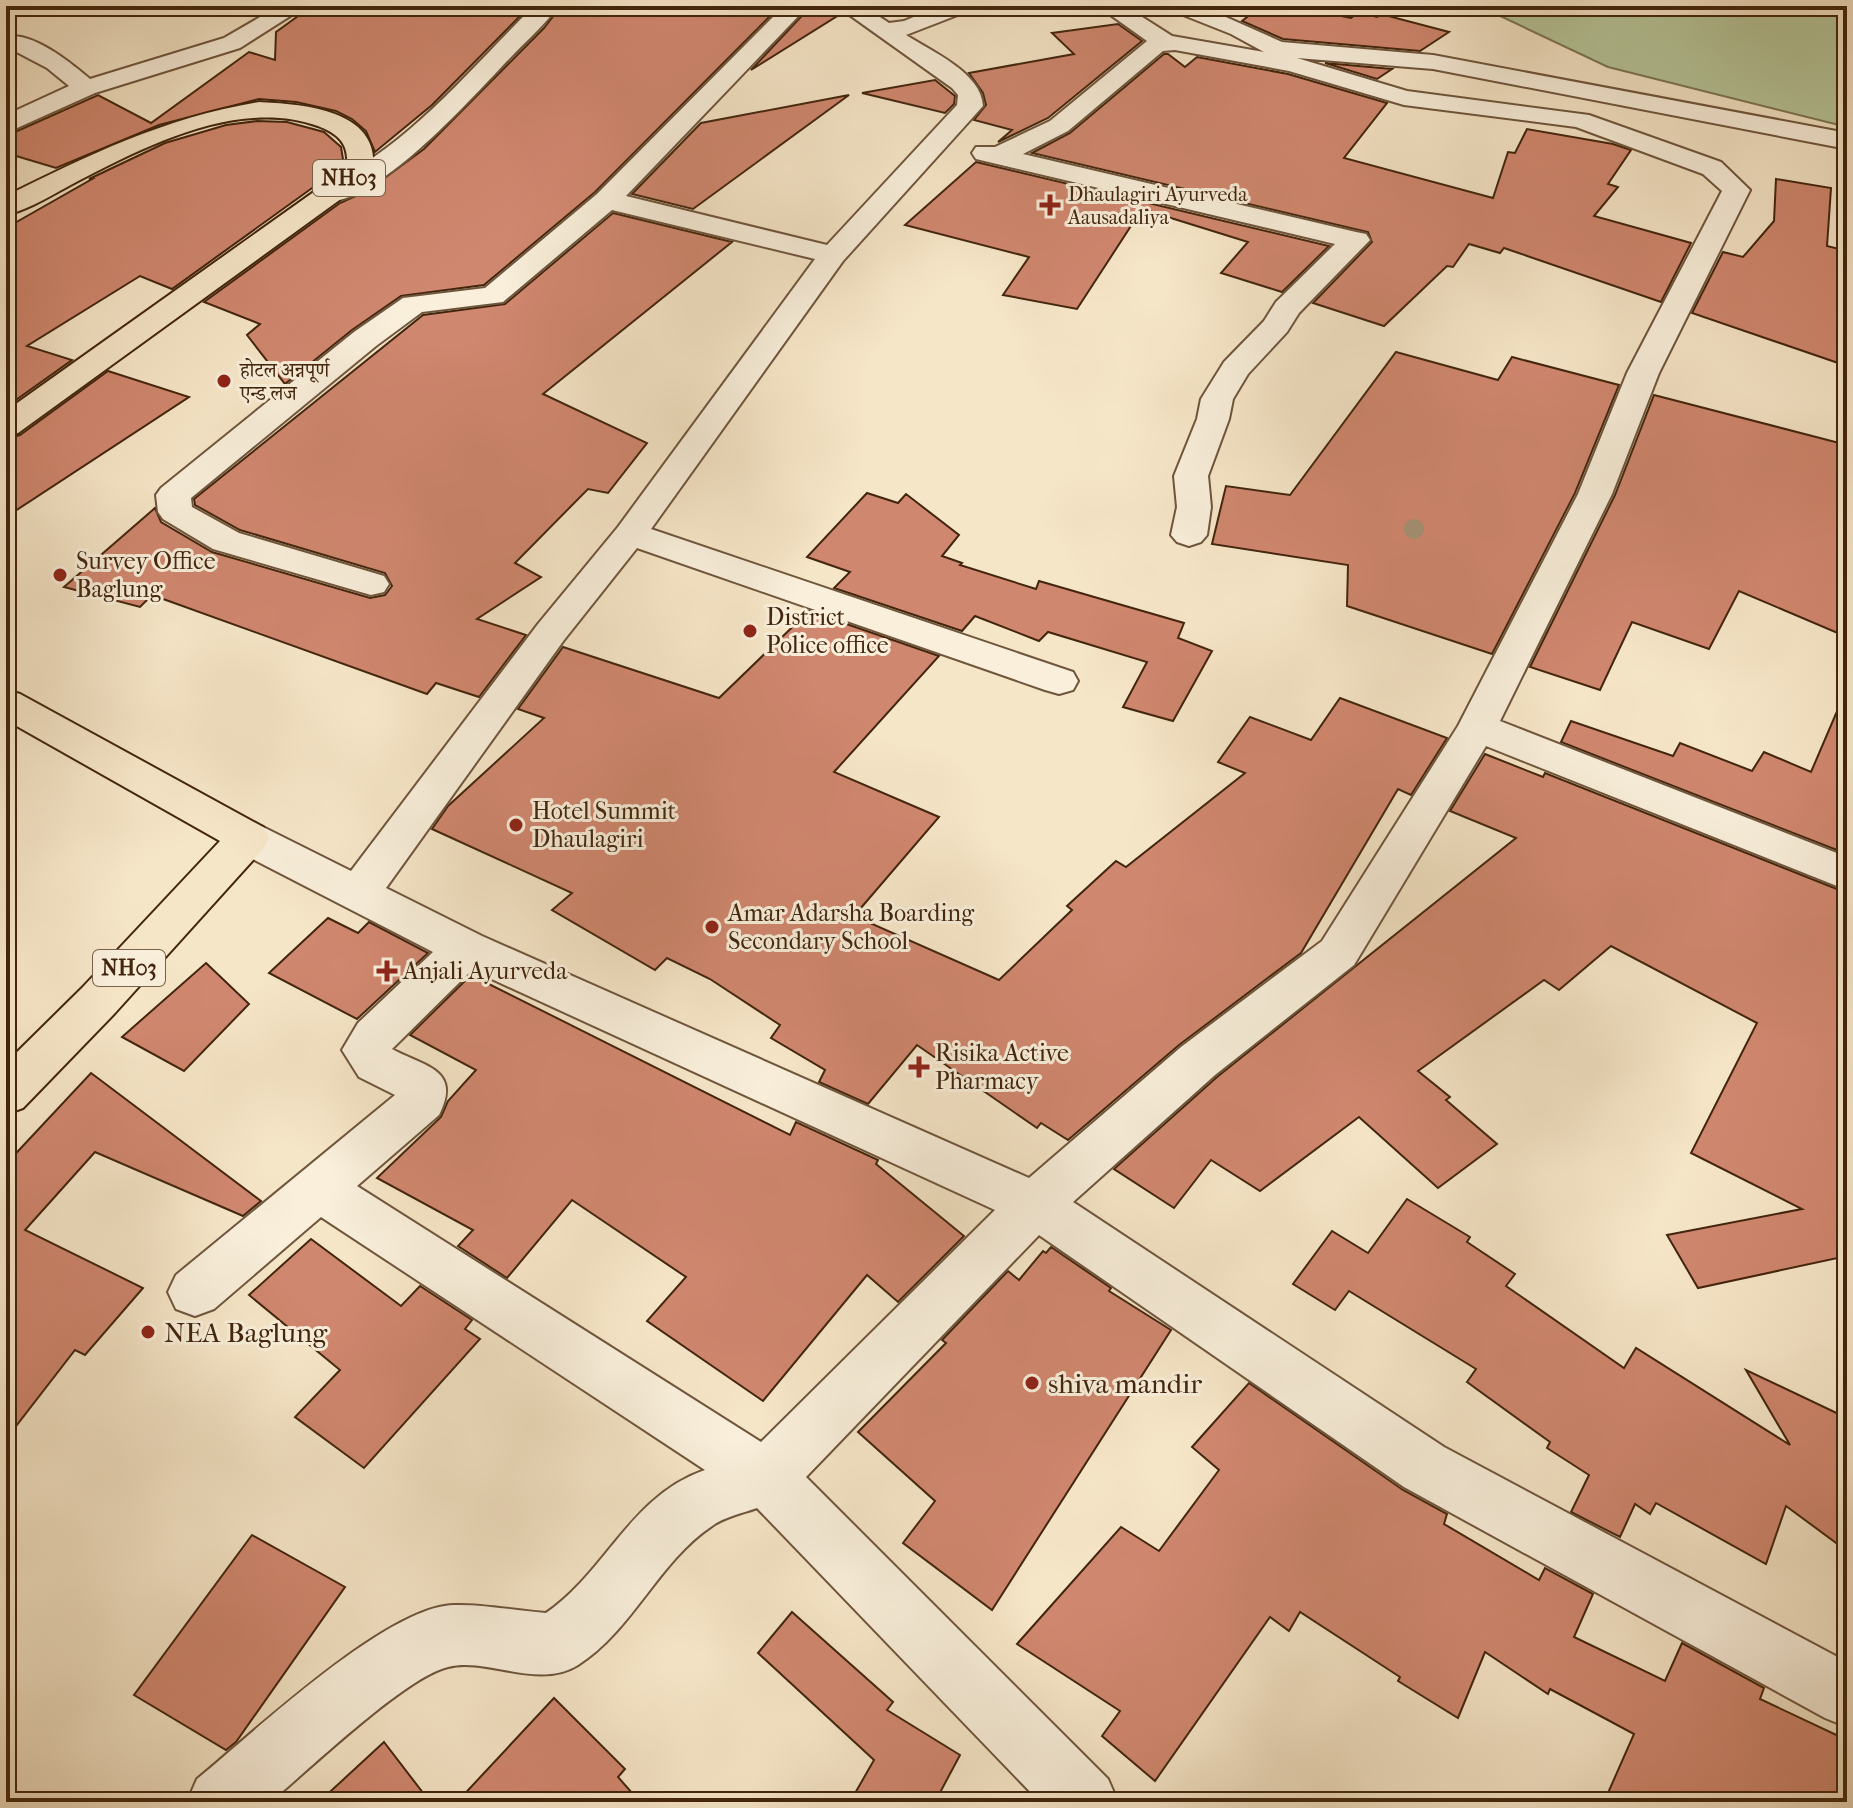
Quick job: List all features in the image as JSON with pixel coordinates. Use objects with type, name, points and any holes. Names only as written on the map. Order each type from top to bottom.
[{"type":"main road","name":"NH03","points":[[6,207],[162,133],[193,121],[243,112],[296,112],[334,123],[354,135],[360,147],[360,169],[328,195],[6,426]]},
{"type":"main road","points":[[6,703],[248,838]]},
{"type":"main road","name":"NH03","points":[[6,1094],[98,1001],[248,838]]},
{"type":"street","points":[[6,125],[86,88],[232,43],[295,6]]},
{"type":"street","points":[[328,195],[371,174],[438,117],[547,6]]},
{"type":"street","points":[[371,584],[226,541],[175,512],[173,495],[365,339],[414,304],[493,296],[607,200],[797,6]]},
{"type":"street","points":[[359,893],[551,632],[630,534],[833,255],[970,106],[970,94],[961,83],[848,6]]},
{"type":"street","points":[[886,31],[910,27],[960,6]]},
{"type":"street","points":[[220,1802],[351,1693],[414,1646],[452,1635],[554,1645],[586,1622],[668,1524],[695,1502],[766,1477],[1035,1204],[1198,1061],[1338,953],[1477,727],[1595,494],[1643,373],[1736,190],[1712,168],[1580,120],[1404,98],[1109,6]]},
{"type":"street","points":[[1173,24],[1239,29],[1277,49],[1433,62],[1847,141]]},
{"type":"street","points":[[998,156],[1059,126],[1156,45],[1173,24]]},
{"type":"street","points":[[15,42],[56,63],[86,88]]},
{"type":"street","points":[[936,143],[1356,240],[1293,302],[1276,326],[1235,369],[1217,399],[1213,419],[1191,476],[1194,507],[1189,535]]},
{"type":"street","points":[[607,200],[833,255]]},
{"type":"street","points":[[630,534],[1059,681]]},
{"type":"street","points":[[1477,727],[1847,874]]},
{"type":"street","points":[[248,838],[466,948],[1035,1204],[1424,1467],[1847,1696]]},
{"type":"street","points":[[195,1292],[422,1101],[424,1087],[376,1063],[366,1050],[375,1036],[466,948]]},
{"type":"street","points":[[318,1188],[766,1477],[1085,1802]]},
{"type":"green space","points":[[1479,6],[1847,6],[1847,127],[1608,67]]},
{"type":"building","points":[[312,6],[530,6],[432,105],[375,152],[366,131],[336,111],[296,102],[259,99],[159,125],[56,168],[6,153],[6,136],[98,95],[151,123],[249,52],[275,60],[276,32]]},
{"type":"building","points":[[561,6],[780,6],[595,192],[484,285],[401,296],[352,330],[285,384],[247,335],[260,324],[204,302],[340,203],[367,191],[424,149],[544,28]]},
{"type":"building","points":[[811,6],[834,6],[842,13],[751,70]]},
{"type":"building","points":[[1261,6],[1290,6],[1351,18],[1359,12],[1377,17],[1381,14],[1449,32],[1420,51],[1283,39],[1242,21]]},
{"type":"building","points":[[1118,24],[1142,41],[1048,118],[998,142],[1012,130],[974,120],[986,105],[983,93],[969,73],[1074,54],[1052,33]]},
{"type":"building","points":[[1164,54],[1185,67],[1197,57],[1288,74],[1387,103],[1344,158],[1493,198],[1508,152],[1515,153],[1527,129],[1631,150],[1608,184],[1618,187],[1594,216],[1691,243],[1661,302],[1504,248],[1500,253],[1469,244],[1453,267],[1447,266],[1384,326],[1313,303],[1372,242],[1368,232],[1032,153],[1070,133]]},
{"type":"building","points":[[1325,63],[1392,69],[1377,79]]},
{"type":"building","points":[[935,80],[955,96],[954,104],[945,113],[862,93]]},
{"type":"building","points":[[849,95],[693,209],[632,194],[701,123]]},
{"type":"building","points":[[257,121],[287,122],[324,132],[341,147],[344,165],[172,289],[140,276],[27,346],[72,360],[6,407],[6,228],[92,179],[89,179],[165,143],[226,125]]},
{"type":"building","points":[[976,162],[1329,246],[1282,292],[1221,273],[1248,242],[1142,209],[1077,309],[1003,295],[1029,257],[905,225]]},
{"type":"building","points":[[1776,179],[1831,188],[1827,246],[1847,251],[1847,366],[1692,313],[1723,252],[1743,257],[1774,221]]},
{"type":"building","points":[[613,213],[732,242],[543,394],[647,443],[608,493],[588,489],[515,563],[541,577],[477,619],[526,635],[479,697],[436,683],[427,694],[152,595],[140,607],[64,587],[155,508],[161,522],[212,552],[370,598],[385,595],[392,586],[385,573],[240,530],[195,505],[194,499],[423,315],[505,304]]},
{"type":"building","points":[[1396,352],[1498,380],[1512,357],[1619,385],[1575,493],[1492,654],[1347,606],[1348,565],[1212,544],[1226,486],[1290,495]]},
{"type":"building","points":[[108,371],[189,397],[6,517],[6,439],[20,435]]},
{"type":"building","points":[[1654,395],[1847,445],[1847,637],[1739,591],[1709,649],[1632,622],[1600,690],[1530,667],[1615,495]]},
{"type":"building","points":[[867,493],[898,503],[906,494],[959,535],[942,556],[962,563],[960,565],[1036,589],[1039,581],[1184,623],[1178,638],[1212,651],[1173,721],[1123,707],[1147,662],[1048,632],[1039,641],[975,616],[962,631],[834,588],[850,572],[807,557]]},
{"type":"building","points":[[809,611],[939,656],[834,772],[939,817],[854,916],[999,980],[1072,910],[1067,906],[1116,861],[1126,867],[1245,773],[1218,762],[1250,717],[1311,740],[1340,698],[1447,738],[1411,795],[1398,789],[1301,953],[1179,1045],[1068,1140],[1041,1123],[1037,1128],[917,1045],[868,1104],[819,1082],[825,1070],[771,1038],[780,1025],[710,979],[667,958],[655,970],[552,910],[572,893],[432,829],[448,806],[544,718],[518,709],[563,647],[719,698]]},
{"type":"building","points":[[1847,688],[1847,854],[1561,742],[1571,721],[1673,756],[1680,743],[1752,771],[1764,752],[1811,772]]},
{"type":"building","points":[[1485,754],[1543,777],[1545,773],[1847,893],[1847,1256],[1698,1288],[1667,1235],[1802,1209],[1691,1153],[1757,1023],[1611,946],[1559,990],[1544,980],[1418,1071],[1450,1097],[1446,1100],[1497,1144],[1438,1188],[1359,1117],[1260,1191],[1211,1160],[1174,1208],[1114,1169],[1217,1077],[1516,838],[1450,811]]},
{"type":"building","points":[[328,918],[358,933],[369,922],[428,953],[357,1019],[269,973]]},
{"type":"building","points":[[206,963],[249,1004],[184,1071],[122,1037]]},
{"type":"building","points":[[471,975],[790,1135],[796,1122],[878,1160],[876,1164],[964,1236],[898,1302],[867,1275],[763,1401],[647,1321],[686,1277],[572,1200],[507,1278],[458,1246],[473,1230],[377,1178],[441,1117],[448,1101],[476,1070],[410,1035]]},
{"type":"building","points":[[91,1073],[261,1201],[243,1216],[95,1152],[25,1230],[143,1288],[85,1355],[75,1350],[6,1439],[6,1164]]},
{"type":"building","points":[[1407,1199],[1470,1237],[1467,1242],[1515,1274],[1506,1286],[1624,1368],[1636,1348],[1790,1445],[1746,1370],[1847,1418],[1847,1551],[1786,1506],[1766,1564],[1656,1503],[1650,1514],[1635,1504],[1620,1537],[1571,1512],[1589,1475],[1547,1448],[1550,1442],[1467,1382],[1476,1369],[1349,1291],[1335,1310],[1293,1284],[1332,1231],[1368,1253]]},
{"type":"building","points":[[311,1239],[401,1306],[420,1286],[472,1320],[465,1329],[480,1339],[364,1468],[295,1417],[340,1370],[249,1295]]},
{"type":"building","points":[[1051,1247],[1111,1288],[1109,1291],[1171,1330],[992,1610],[903,1543],[935,1501],[858,1432],[946,1343],[942,1340],[1008,1271],[1019,1280],[1043,1251],[1046,1253]]},
{"type":"building","points":[[1249,1383],[1403,1490],[1447,1514],[1444,1524],[1539,1580],[1545,1568],[1593,1594],[1574,1637],[1665,1681],[1682,1643],[1764,1688],[1760,1699],[1847,1740],[1847,1802],[1604,1802],[1634,1734],[1550,1689],[1548,1694],[1485,1652],[1458,1718],[1398,1681],[1400,1677],[1300,1612],[1289,1631],[1270,1617],[1155,1781],[1102,1736],[1120,1711],[1017,1644],[1121,1527],[1159,1551],[1219,1470],[1192,1447]]},
{"type":"building","points":[[252,1535],[345,1587],[236,1742],[226,1750],[134,1695]]},
{"type":"building","points":[[792,1612],[893,1702],[887,1710],[960,1755],[935,1802],[850,1802],[874,1760],[758,1653]]},
{"type":"building","points":[[554,1698],[625,1769],[618,1777],[640,1802],[457,1802]]},
{"type":"building","points":[[384,1742],[430,1802],[319,1802]]},
{"type":"place","name":"Dhaulagiri Ayurveda Aausadaliya","points":[[1050,205]]},
{"type":"place","name":"होटल अन्नपूर्ण एन्ड लज","points":[[224,381]]},
{"type":"place","name":"Survey Office Baglung","points":[[60,575]]},
{"type":"place","name":"District Police office","points":[[750,631]]},
{"type":"place","name":"Hotel Summit Dhaulagiri","points":[[516,825]]},
{"type":"place","name":"Amar Adarsha Boarding Secondary School","points":[[712,927]]},
{"type":"place","name":"Anjali Ayurveda","points":[[387,971]]},
{"type":"place","name":"Risika Active Pharmacy","points":[[919,1067]]},
{"type":"place","name":"NEA Baglung","points":[[148,1332]]},
{"type":"place","name":"shiva mandir","points":[[1032,1383]]}]
